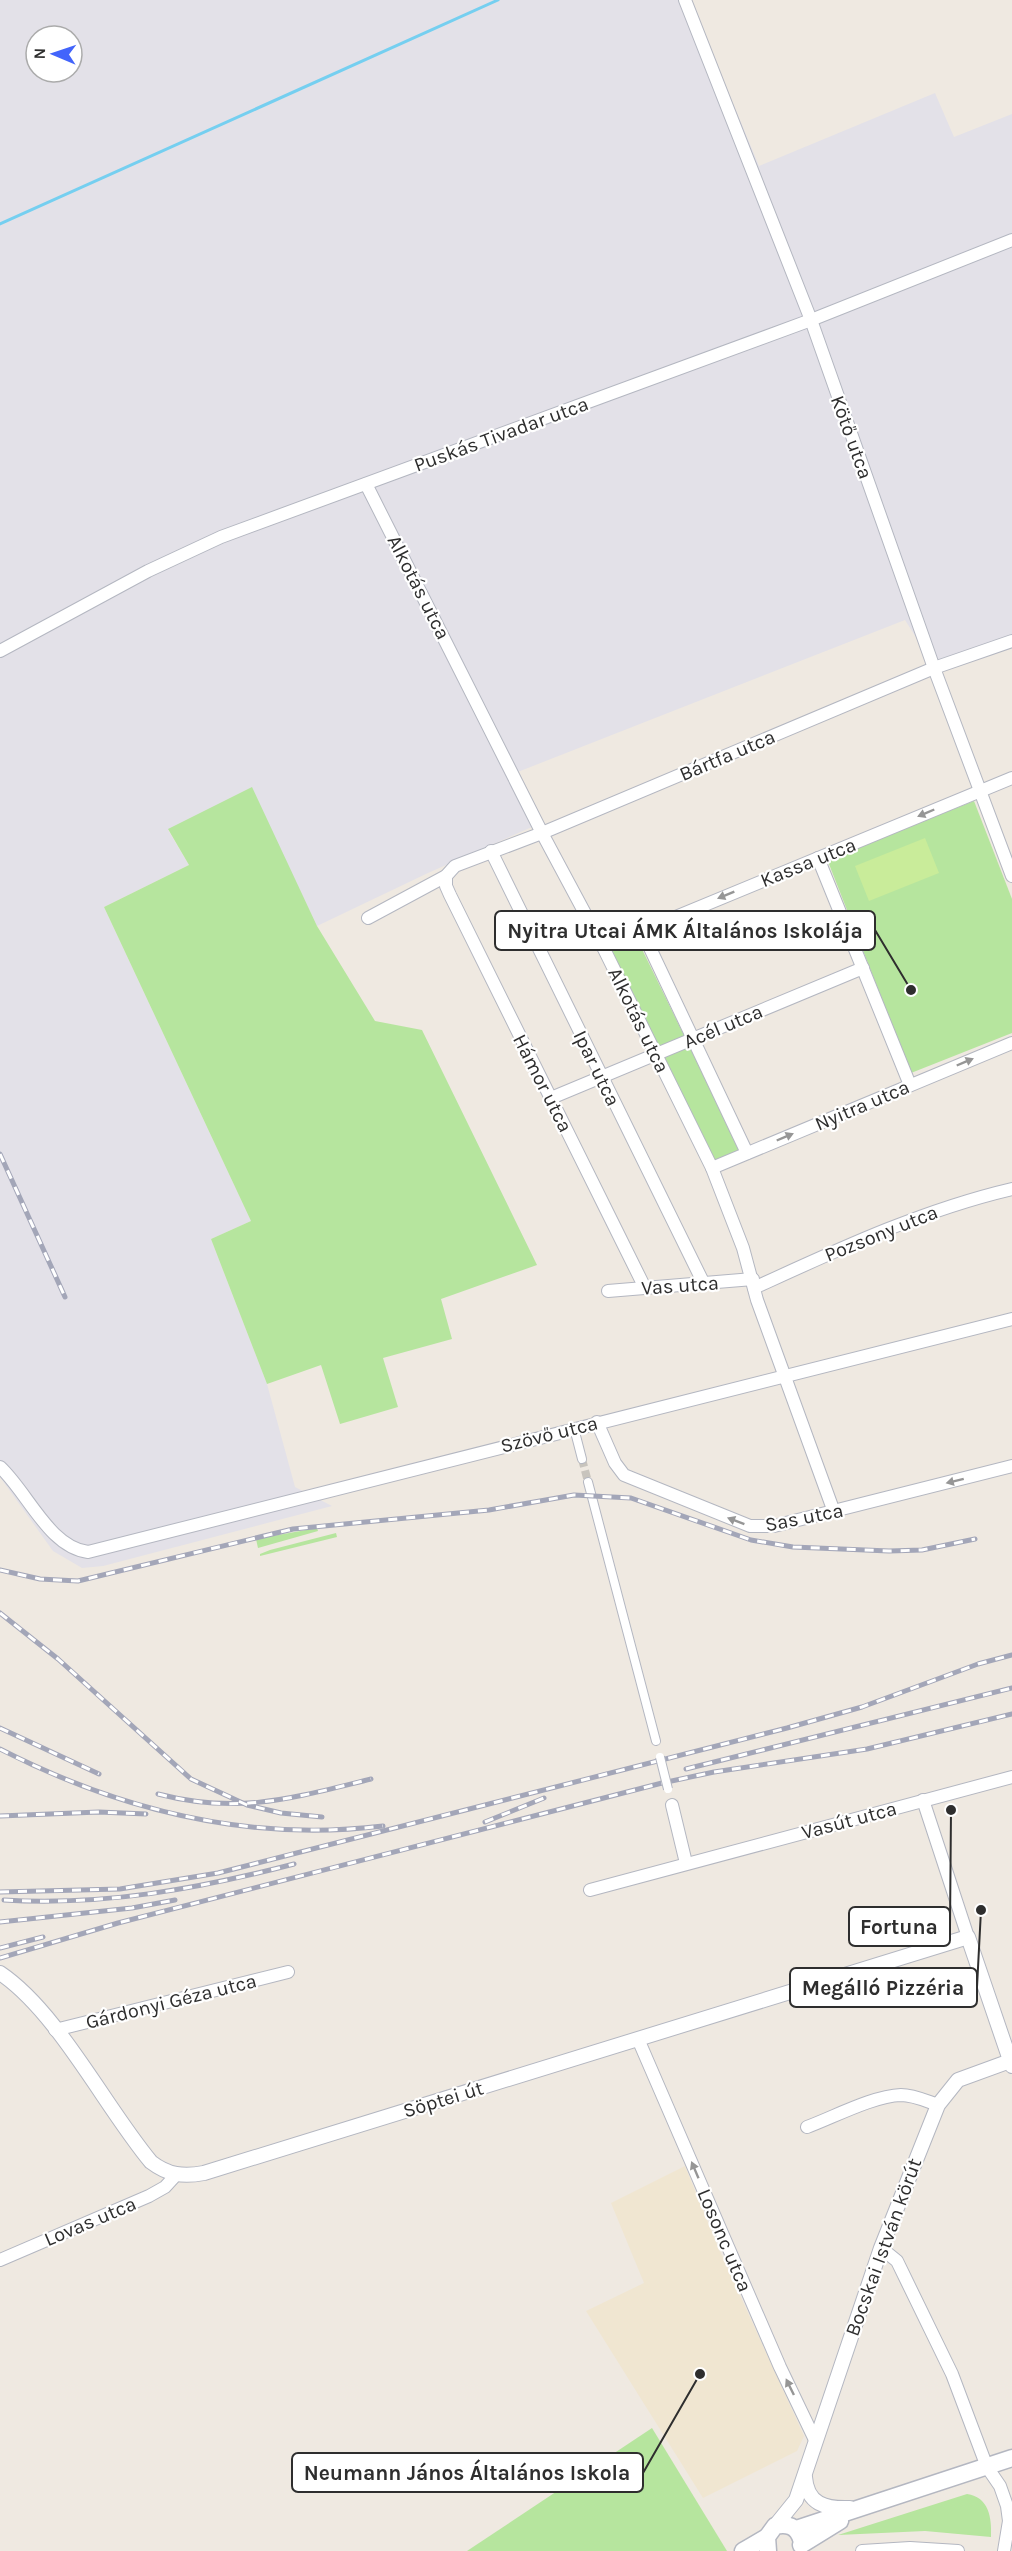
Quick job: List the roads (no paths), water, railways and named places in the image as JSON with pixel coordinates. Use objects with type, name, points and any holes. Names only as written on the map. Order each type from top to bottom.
[{"type":"main road","points":[[743,2551],[770,2538],[782,2524],[797,2538],[867,2505],[1012,2458]]},
{"type":"street","name":"Kötő utca","points":[[685,0],[811,320],[934,668],[1012,876]]},
{"type":"street","name":"Puskás Tivadar utca","points":[[0,651],[187,552],[811,320],[1012,240]]},
{"type":"street","name":"Alkotás utca","points":[[366,484],[542,833],[603,946],[712,1168],[784,1377],[834,1512]]},
{"type":"street","name":"Bártfa utca","points":[[369,918],[446,876],[455,866],[542,833],[934,668],[1012,641]]},
{"type":"street","name":"Kassa utca","points":[[603,946],[1012,778]]},
{"type":"street","name":"Ipar utca","points":[[491,851],[704,1284]]},
{"type":"street","points":[[818,858],[910,1085]]},
{"type":"street","name":"Hámor utca","points":[[446,876],[446,886],[450,895],[645,1288]]},
{"type":"street","name":"Alkotás utca","points":[[641,929],[747,1153]]},
{"type":"street","name":"Acél utca","points":[[551,1098],[862,968]]},
{"type":"street","name":"Nyitra utca","points":[[712,1168],[1012,1043]]},
{"type":"street","name":"Pozsony utca","points":[[753,1284],[948,1207],[1012,1189]]},
{"type":"street","name":"Vas utca","points":[[608,1290],[704,1284],[753,1284]]},
{"type":"street","name":"Szövő utca","points":[[0,1467],[16,1482],[58,1540],[77,1551],[88,1552],[1012,1319]]},
{"type":"street","name":"Sas utca","points":[[597,1422],[615,1462],[624,1475],[750,1526],[774,1527],[1012,1466]]},
{"type":"street","points":[[574,1428],[582,1459]]},
{"type":"street","points":[[588,1482],[656,1741]]},
{"type":"street","points":[[660,1757],[668,1789]]},
{"type":"street","name":"Vasút utca","points":[[590,1890],[1012,1777]]},
{"type":"street","points":[[923,1800],[1011,2063]]},
{"type":"street","points":[[672,1805],[686,1863]]},
{"type":"street","name":"Söptei út","points":[[176,2175],[204,2173],[968,1937]]},
{"type":"street","name":"Gárdonyi Géza utca","points":[[55,2030],[288,1972]]},
{"type":"street","points":[[2,1976],[25,1994],[55,2030],[136,2144],[162,2170],[176,2175]]},
{"type":"street","name":"Losonc utca","points":[[638,2039],[780,2367],[816,2440]]},
{"type":"street","name":"Bocskai István körút","points":[[770,2538],[792,2507],[881,2248],[938,2105],[958,2080],[1011,2063]]},
{"type":"street","points":[[807,2127],[886,2098],[912,2096],[938,2105]]},
{"type":"street","name":"Lovas utca","points":[[0,2260],[149,2196],[165,2187],[176,2175]]},
{"type":"street","points":[[881,2248],[897,2262],[952,2374],[987,2467],[1000,2486],[1009,2521],[1004,2551]]},
{"type":"street","points":[[804,2475],[805,2488],[817,2504],[828,2508],[867,2505]]},
{"type":"street","name":"Bocskai István körút","points":[[797,2538],[804,2475]]},
{"type":"street","points":[[862,2551],[910,2548],[958,2551]]},
{"type":"waterway","points":[[0,224],[498,0]]},
{"type":"tunnel","points":[[582,1459],[588,1482]]},
{"type":"railway","points":[[0,1154],[65,1297]]},
{"type":"railway","points":[[0,1570],[40,1579],[78,1581],[293,1529],[489,1510],[574,1495],[631,1498],[751,1540],[793,1547],[922,1550],[975,1539]]},
{"type":"railway","points":[[0,1613],[58,1659],[191,1779],[247,1805],[281,1813],[322,1817]]},
{"type":"railway","points":[[0,1892],[120,1889],[218,1873],[787,1728],[862,1707],[978,1664],[1012,1655]]},
{"type":"railway","points":[[686,1769],[1012,1688]]},
{"type":"railway","points":[[0,1958],[118,1923],[662,1783],[714,1772],[867,1749],[1012,1714]]},
{"type":"railway","points":[[0,1728],[99,1774]]},
{"type":"railway","points":[[0,1749],[91,1789],[186,1816],[234,1825],[283,1829],[333,1830],[383,1826]]},
{"type":"railway","points":[[158,1794],[214,1803],[266,1802],[371,1779]]},
{"type":"railway","points":[[485,1822],[544,1798]]},
{"type":"railway","points":[[0,1816],[99,1812],[146,1814]]},
{"type":"railway","points":[[4,1900],[78,1900],[150,1894],[222,1881],[294,1864]]},
{"type":"railway","points":[[0,1922],[132,1908],[175,1900]]},
{"type":"railway","points":[[0,1948],[43,1937]]},
{"type":"place","name":"Nyitra Utcai ÁMK Általános Iskolája","points":[[911,990]]},
{"type":"place","name":"Fortuna","points":[[951,1810]]},
{"type":"place","name":"Megálló Pizzéria","points":[[981,1910]]},
{"type":"place","name":"Neumann János Általános Iskola","points":[[700,2374]]}]
